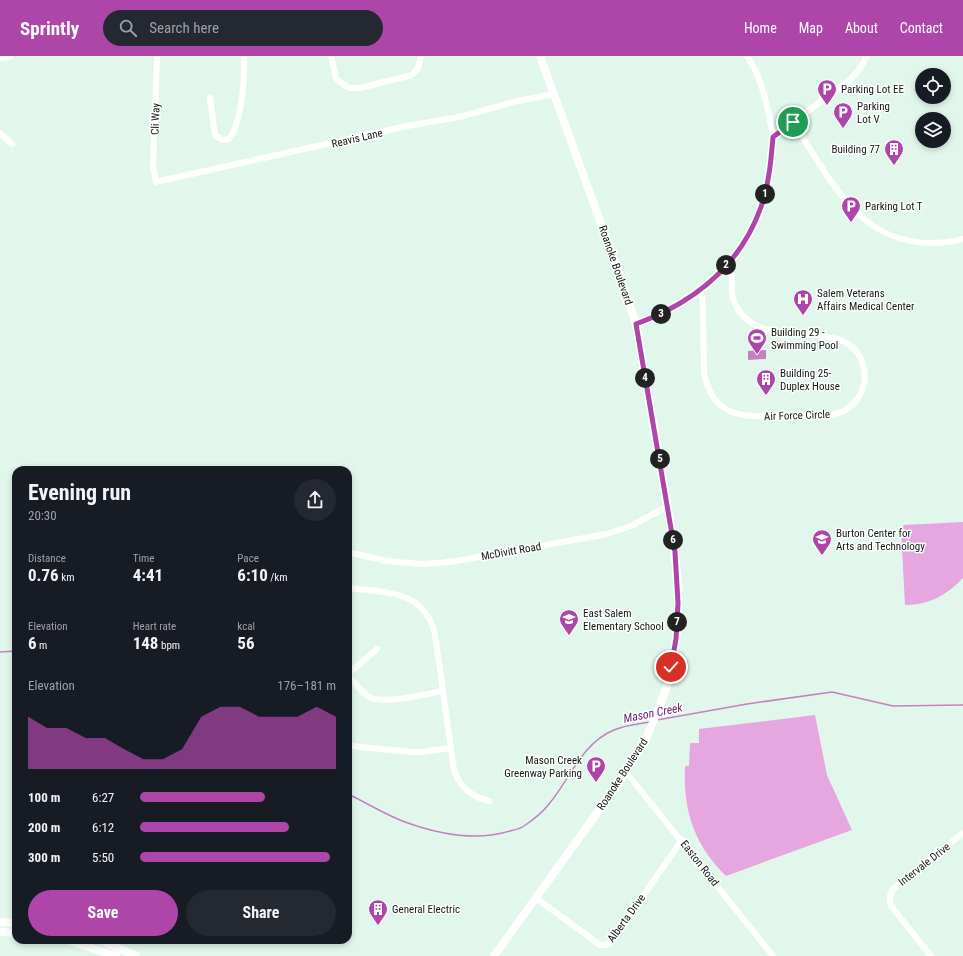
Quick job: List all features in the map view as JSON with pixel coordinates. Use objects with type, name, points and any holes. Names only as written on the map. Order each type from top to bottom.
[{"type":"main road","name":"Roanoke Boulevard","points":[[494,956],[626,772],[638,753],[653,724],[660,705],[671,667],[678,619],[678,583],[675,552],[636,324],[540,56]]},
{"type":"main road","points":[[0,922],[12,923]]},
{"type":"main road","points":[[0,932],[12,933]]},
{"type":"main road","points":[[81,944],[116,956]]},
{"type":"main road","points":[[109,944],[136,956]]},
{"type":"street","points":[[0,58],[11,56]]},
{"type":"street","name":"Cli Way","points":[[157,56],[153,166],[158,182]]},
{"type":"street","points":[[210,98],[215,135],[222,140],[229,138],[235,130],[239,110],[243,82],[244,56]]},
{"type":"street","points":[[331,56],[335,74],[340,82],[346,86],[356,89],[412,75],[418,68],[421,56]]},
{"type":"street","points":[[636,324],[667,311],[698,292],[727,264],[743,244],[754,225],[762,205],[769,175],[773,137],[761,85],[752,63],[747,56]]},
{"type":"street","points":[[773,137],[851,79],[861,67],[867,56]]},
{"type":"street","name":"Reavis Lane","points":[[158,182],[406,126],[460,117],[518,101],[554,94]]},
{"type":"street","points":[[793,122],[838,190],[871,225],[888,234],[911,242],[933,244],[963,239]]},
{"type":"street","points":[[0,133],[12,144]]},
{"type":"street","name":"Air Force Circle","points":[[698,292],[702,297],[703,308],[704,373],[713,396],[725,408],[741,415],[764,417],[831,415],[851,406],[860,395],[865,382],[864,366],[858,353],[846,343],[833,337],[767,329],[754,324],[744,316],[734,300],[731,269],[727,264]]},
{"type":"street","name":"McDivitt Road","points":[[352,553],[366,557],[404,563],[421,564],[456,561],[607,534],[631,526],[668,506]]},
{"type":"street","points":[[352,588],[399,594],[407,597],[420,606],[430,619],[433,628],[454,770],[460,784],[471,794],[477,798],[489,801]]},
{"type":"street","points":[[352,671],[377,649]]},
{"type":"street","points":[[352,679],[365,694],[376,699],[387,700],[443,691]]},
{"type":"street","points":[[352,745],[411,752],[451,748]]},
{"type":"street","name":"Easton Road","points":[[626,772],[682,840],[773,956]]},
{"type":"street","name":"Intervale Drive","points":[[931,956],[891,906],[889,897],[892,889],[963,833]]},
{"type":"street","name":"Alberta Drive","points":[[536,898],[600,944],[606,945],[610,943],[682,840]]},
{"type":"shaded area","name":"Building 29 - Swimming Pool","points":[[766,350],[766,359],[748,360],[748,351]]},
{"type":"shaded area","points":[[963,522],[963,578],[951,589],[937,598],[914,605],[905,605],[901,529],[904,525]]},
{"type":"shaded area","points":[[815,715],[827,775],[852,830],[726,876],[715,864],[698,839],[689,812],[686,798],[685,766],[689,766],[690,743],[699,743],[699,729]]},
{"type":"waterway","name":"Mason Creek","points":[[0,652],[12,651]]},
{"type":"waterway","name":"Mason Creek","points":[[657,720],[747,704],[832,692],[893,706],[963,705]]},
{"type":"waterway","name":"Mason Creek","points":[[352,796],[398,819],[443,833],[483,836],[515,830],[531,821],[546,807],[557,794],[577,762],[593,744],[614,730],[650,722]]},
{"type":"place","name":"Parking Lot EE","points":[[827,106]]},
{"type":"place","name":"Parking Lot V","points":[[843,129]]},
{"type":"place","name":"Building 77","points":[[894,166]]},
{"type":"place","name":"Parking Lot T","points":[[851,223]]},
{"type":"place","name":"Salem Veterans Affairs Medical Center","points":[[803,316]]},
{"type":"place","name":"Building 29 - Swimming Pool","points":[[757,355]]},
{"type":"place","name":"Building 25- Duplex House","points":[[766,396]]},
{"type":"place","name":"Burton Center for Arts and Technology","points":[[822,556]]},
{"type":"place","name":"East Salem Elementary School","points":[[569,636]]},
{"type":"place","name":"Mason Creek Greenway Parking","points":[[596,783]]},
{"type":"place","name":"General Electric","points":[[378,926]]},
{"type":"route","points":[[671,667],[678,619],[678,589],[675,552],[636,324],[667,311],[698,292],[732,259],[754,225],[762,205],[768,182],[773,137],[793,122]]}]
